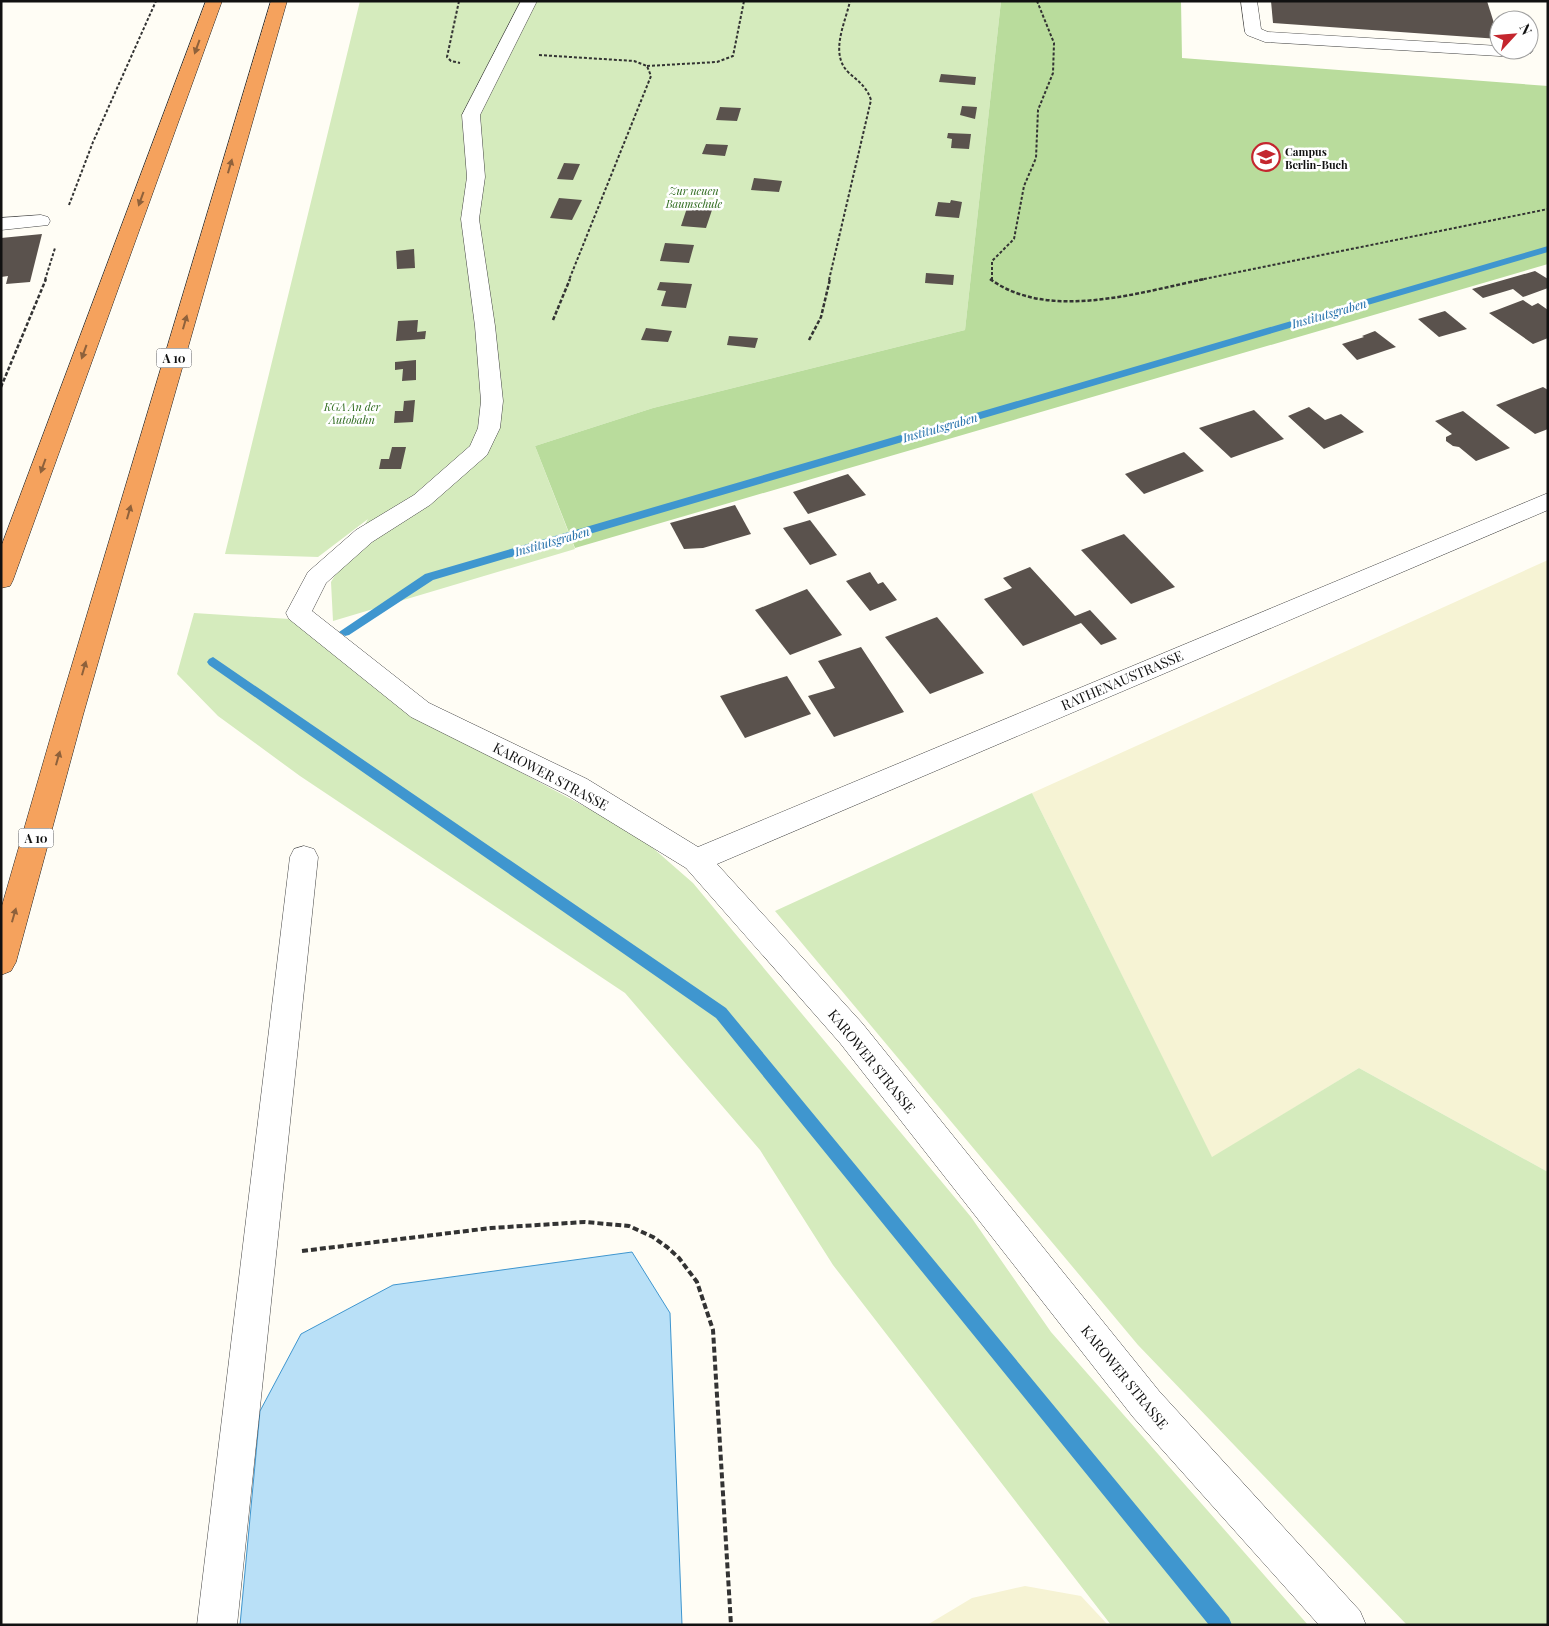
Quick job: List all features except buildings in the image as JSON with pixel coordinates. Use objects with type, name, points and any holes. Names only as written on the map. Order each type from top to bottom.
[{"type":"highway","points":[[1,580],[214,1]]},
{"type":"highway","name":"A 10","points":[[1,962],[73,705],[279,1]]},
{"type":"street","points":[[500,59],[529,1]]},
{"type":"street","points":[[1249,1],[1253,32],[1265,37],[1489,50]]},
{"type":"street","name":"KAROWER STRASSE","points":[[500,59],[471,116],[476,177],[470,219],[485,326],[492,401],[489,428],[480,450],[422,500],[364,536],[318,578],[298,614],[420,710],[577,787],[696,860],[851,1033],[1146,1404],[1346,1625]]},
{"type":"street","points":[[1,224],[41,221]]},
{"type":"street","name":"RATHENAUSTRASSE","points":[[696,860],[1548,501]]},
{"type":"street","points":[[217,1625],[304,857]]},
{"type":"path","points":[[1,387],[42,294],[64,219],[93,142],[156,1]]},
{"type":"path","points":[[459,1],[447,58],[458,62],[500,59],[634,61],[646,66],[662,63],[713,64],[730,60],[733,56],[744,1]]},
{"type":"path","points":[[809,340],[821,317],[872,100],[865,85],[842,65],[838,56],[850,1]]},
{"type":"path","points":[[1037,1],[1054,43],[1053,73],[1038,110],[1036,158],[1024,186],[1014,239],[992,261],[990,279],[1010,293],[1030,298],[1097,301],[1548,209]]},
{"type":"path","points":[[553,320],[651,76],[646,66]]},
{"type":"path","points":[[41,221],[64,219]]},
{"type":"path","points":[[259,1257],[509,1225],[590,1222],[636,1228],[666,1246],[692,1272],[706,1300],[713,1330],[731,1625]]},
{"type":"shaded area","points":[[1548,560],[1548,1172],[1359,1068],[1212,1158],[1032,793]]},
{"type":"shaded area","points":[[1025,1586],[1081,1596],[1108,1625],[927,1625],[972,1598]]},
{"type":"green space","name":"Zur neuen Baumschule","points":[[360,1],[1001,1],[965,330],[653,408],[535,446],[575,549],[333,621],[331,582],[368,519],[318,557],[225,554]]},
{"type":"green space","name":"Campus Berlin-Buch","points":[[1001,1],[1181,1],[1182,58],[1548,86],[1548,264],[575,548],[535,446],[653,408],[965,330]]},
{"type":"green space","points":[[194,613],[290,619],[406,711],[638,835],[693,883],[971,1217],[1051,1332],[1308,1625],[1111,1625],[833,1265],[760,1150],[625,993],[300,776],[218,716],[177,674]]},
{"type":"green space","points":[[1032,793],[1212,1157],[1359,1068],[1548,1172],[1548,1625],[1407,1625],[1138,1345],[775,911]]},
{"type":"water","points":[[632,1252],[670,1313],[682,1625],[240,1625],[260,1411],[301,1334],[393,1285]]},
{"type":"waterway","name":"Institutsgraben","points":[[345,632],[429,577],[1548,249]]},
{"type":"waterway","points":[[213,662],[721,1013],[1222,1625]]},
{"type":"place","name":"Campus Berlin-Buch","points":[[1266,157]]},
{"type":"park label","name":"KGA An der Autobahn","points":[[352,412]]}]
